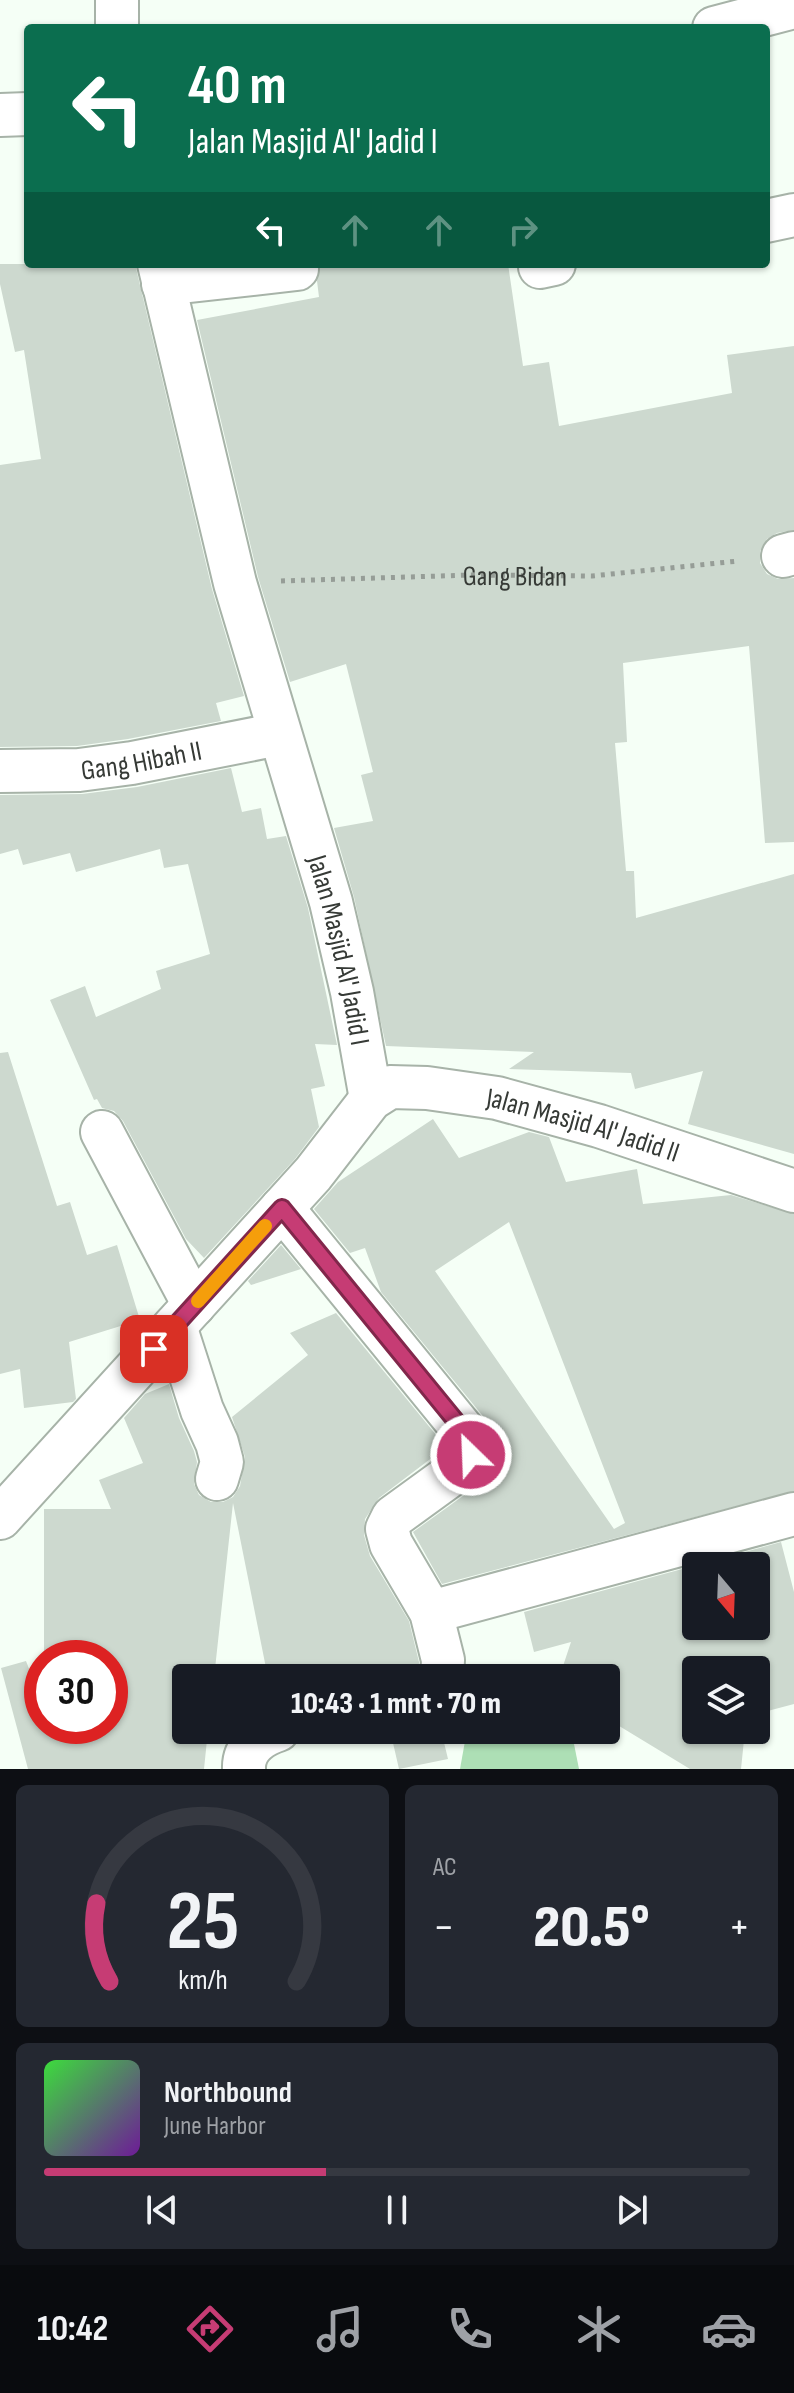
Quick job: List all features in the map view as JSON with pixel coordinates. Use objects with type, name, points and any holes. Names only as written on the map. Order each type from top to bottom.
[{"type":"street","points":[[117,0],[117,24]]},
{"type":"street","points":[[729,24],[794,7]]},
{"type":"street","points":[[0,115],[24,114]]},
{"type":"street","points":[[770,220],[794,215]]},
{"type":"street","points":[[161,274],[297,269]]},
{"type":"street","name":"Jalan Masjid Al' Jadid I","points":[[161,274],[235,583],[331,902],[352,992],[371,1099]]},
{"type":"street","name":"Gang Hibah II","points":[[0,771],[79,770],[132,763],[279,734]]},
{"type":"street","name":"Jalan Masjid Al' Jadid II","points":[[371,1099],[390,1087],[427,1088],[497,1098],[599,1126],[794,1191]]},
{"type":"street","points":[[1,1511],[313,1174],[371,1099]]},
{"type":"street","points":[[102,1132],[184,1316],[202,1410],[222,1462],[217,1479]]},
{"type":"street","points":[[282,1208],[468,1436],[472,1445],[466,1464],[393,1517],[387,1529],[391,1544],[431,1612],[441,1664]]},
{"type":"street","points":[[431,1612],[794,1514]]},
{"type":"street","points":[[244,1769],[244,1761],[252,1744]]},
{"type":"path","name":"Gang Bidan","points":[[235,583],[471,575],[592,576],[789,555]]},
{"type":"green space","points":[[464,1744],[574,1744],[579,1769],[460,1769]]},
{"type":"building","points":[[0,264],[24,264],[24,268],[136,268],[212,589],[244,696],[216,703],[221,721],[77,746],[0,747],[0,465],[41,459],[24,350],[15,352],[0,284]]},
{"type":"building","points":[[319,268],[509,268],[523,366],[549,362],[559,426],[732,393],[727,355],[794,346],[794,530],[777,533],[767,539],[760,551],[760,563],[767,574],[778,579],[794,578],[794,842],[765,843],[749,646],[623,663],[627,742],[615,743],[626,871],[634,871],[636,918],[794,874],[794,1154],[688,1124],[703,1071],[635,1089],[631,1073],[509,1069],[534,1052],[386,1046],[354,897],[334,828],[373,821],[361,775],[373,772],[346,664],[290,682],[258,577],[197,320],[319,297]]},
{"type":"building","points":[[231,768],[242,812],[261,808],[267,839],[286,836],[308,908],[337,1045],[315,1044],[325,1086],[311,1089],[319,1127],[295,1159],[204,1258],[186,1239],[123,1121],[114,1111],[102,1108],[97,1099],[94,1100],[50,1000],[85,986],[96,1017],[161,989],[156,971],[210,954],[188,864],[164,868],[160,849],[76,872],[70,853],[23,865],[18,849],[0,854],[0,795],[82,794],[137,787]]},
{"type":"building","points":[[8,1052],[57,1206],[70,1202],[87,1255],[117,1245],[140,1320],[69,1342],[76,1399],[73,1402],[24,1408],[20,1369],[0,1374],[0,1053]]},
{"type":"building","points":[[433,1119],[459,1158],[529,1132],[549,1137],[566,1182],[637,1169],[643,1204],[731,1195],[794,1214],[794,1491],[442,1584],[413,1532],[481,1483],[495,1452],[494,1435],[487,1421],[381,1292],[365,1248],[350,1253],[314,1209],[338,1182]],"holes":[[[509,1222],[625,1523],[614,1529],[435,1271]]]},
{"type":"building","points":[[281,1245],[301,1269],[251,1285],[248,1281]]},
{"type":"building","points":[[336,1313],[446,1447],[379,1498],[365,1519],[364,1535],[370,1556],[409,1621],[419,1664],[265,1664],[233,1503],[216,1664],[172,1664],[172,1744],[207,1744],[204,1769],[28,1769],[1,1668],[24,1662],[24,1744],[128,1744],[128,1640],[44,1640],[44,1509],[111,1509],[99,1480],[143,1463],[124,1418],[145,1394],[169,1384],[197,1462],[194,1484],[199,1495],[211,1502],[223,1502],[233,1497],[240,1486],[245,1457],[232,1417],[308,1355],[290,1333]]},
{"type":"building","points":[[781,1542],[794,1592],[794,1704],[770,1710],[770,1656],[682,1656],[682,1744],[744,1744],[741,1769],[690,1769],[620,1726],[620,1664],[564,1664],[571,1642],[534,1652],[524,1612],[682,1569],[682,1640],[770,1640],[770,1552],[744,1552]]},
{"type":"building","points":[[393,1744],[444,1744],[448,1759],[399,1769]]},
{"type":"slow traffic","points":[[198,1301],[265,1226]]},
{"type":"route","points":[[154,1349],[282,1208],[468,1436],[472,1445],[471,1455]]}]
